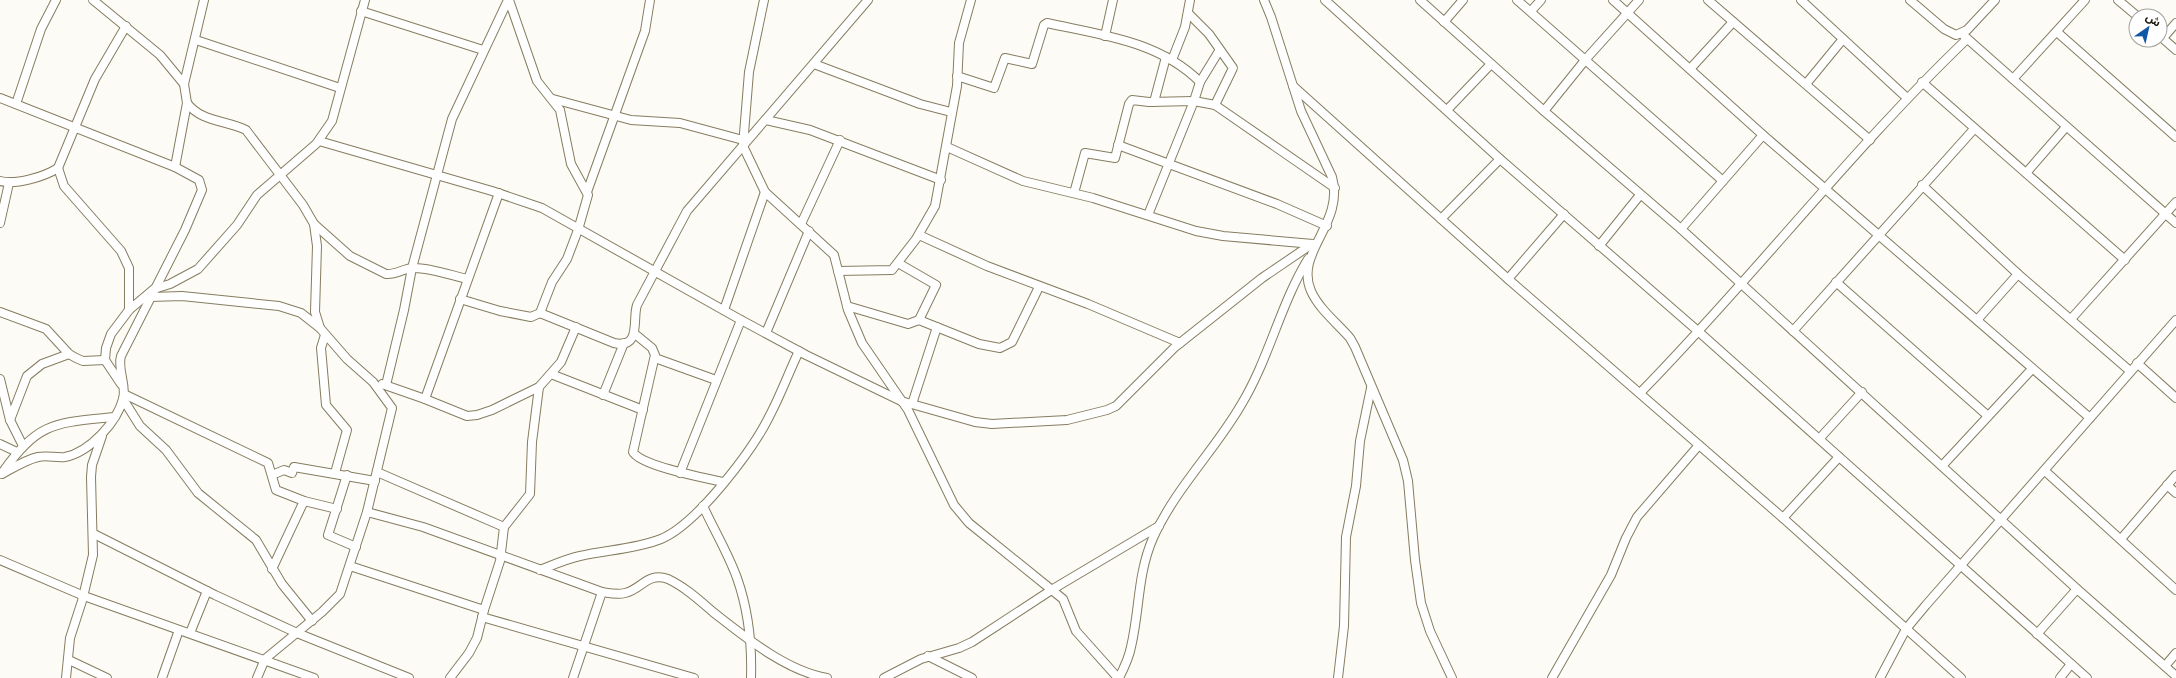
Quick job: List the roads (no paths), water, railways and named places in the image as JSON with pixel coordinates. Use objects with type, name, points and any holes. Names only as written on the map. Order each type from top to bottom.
[{"type":"street","points":[[16,104],[41,28],[56,0]]},
{"type":"street","points":[[93,0],[160,55],[184,84]]},
{"type":"street","points":[[175,167],[187,103],[184,84],[196,40],[204,0]]},
{"type":"street","points":[[312,621],[292,598],[272,569],[256,540],[198,493],[166,450],[140,426],[124,393],[105,360],[106,348],[111,334],[129,310],[154,289],[170,284],[198,269],[237,225],[257,194],[319,141],[334,118],[340,88],[364,0]]},
{"type":"street","points":[[386,385],[404,310],[412,268],[456,108],[508,0]]},
{"type":"street","points":[[508,0],[538,81],[553,99],[561,115],[571,164],[587,192]]},
{"type":"street","points":[[460,299],[500,311],[532,317],[540,313],[552,282],[564,264],[578,230],[587,192],[645,31],[650,0]]},
{"type":"street","points":[[764,0],[750,72],[743,143],[765,192],[834,255],[847,306],[866,352],[908,410],[947,492],[961,514],[969,523],[1063,598],[1076,631],[1119,678],[1131,647],[1140,577],[1153,538],[1190,476],[1242,404],[1300,272],[1310,255],[1314,244],[1327,226],[1335,199],[1335,188],[1332,177],[1301,111],[1271,17],[1264,0]]},
{"type":"street","points":[[603,395],[624,343],[635,334],[636,310],[687,211],[743,143],[766,120],[868,0]]},
{"type":"street","points":[[838,271],[890,271],[898,263],[919,235],[935,206],[947,147],[951,112],[957,86],[959,43],[971,0]]},
{"type":"street","points":[[1105,36],[1114,0]]},
{"type":"street","points":[[1154,102],[1169,58],[1180,43],[1190,0]]},
{"type":"street","points":[[1325,0],[1500,159],[1820,438],[1961,567],[2087,678]]},
{"type":"street","points":[[1420,0],[1544,111],[1681,229],[1741,286],[1862,392],[2077,589],[2176,676]]},
{"type":"street","points":[[1444,22],[1463,0]]},
{"type":"street","points":[[1518,0],[1723,181]]},
{"type":"street","points":[[1531,11],[1542,0]]},
{"type":"street","points":[[1613,0],[1878,235],[2090,418]]},
{"type":"street","points":[[1544,111],[1586,59],[1639,0]]},
{"type":"street","points":[[1708,0],[1870,140]]},
{"type":"street","points":[[1801,0],[1908,98]]},
{"type":"street","points":[[1910,0],[1949,33],[1964,37],[2176,223]]},
{"type":"street","points":[[1640,393],[1700,332],[1870,140],[1964,37],[1995,0]]},
{"type":"street","points":[[2013,79],[2084,0]]},
{"type":"street","points":[[2118,0],[2128,8]]},
{"type":"street","points":[[361,11],[483,50]]},
{"type":"street","points":[[1188,13],[1209,34],[1233,70],[1215,105]]},
{"type":"street","points":[[1690,69],[1733,22]]},
{"type":"street","points":[[957,76],[994,88],[1004,58],[1032,64],[1046,23],[1147,47],[1183,66],[1200,82]]},
{"type":"street","points":[[2168,30],[2176,23]]},
{"type":"street","points":[[0,181],[9,183],[51,173],[58,168],[96,75],[126,26]]},
{"type":"street","points":[[2056,32],[2176,136]]},
{"type":"street","points":[[1806,84],[1843,39]]},
{"type":"street","points":[[196,40],[340,88]]},
{"type":"street","points":[[2168,43],[2176,50]]},
{"type":"street","points":[[1148,215],[1170,163],[1200,82],[1219,50]]},
{"type":"street","points":[[814,64],[920,104],[951,112]]},
{"type":"street","points":[[1447,110],[1491,64]]},
{"type":"street","points":[[1922,82],[2125,260]]},
{"type":"street","points":[[1293,86],[1508,279],[1783,518],[1961,678]]},
{"type":"street","points":[[0,98],[175,167],[199,180],[202,190],[185,230],[121,356],[120,365],[124,393],[114,417],[91,445],[78,453],[64,457],[40,457],[1,476]]},
{"type":"street","points":[[553,99],[638,121],[680,123],[743,143]]},
{"type":"street","points":[[1074,193],[1086,153],[1114,158],[1130,101],[1135,100],[1154,102],[1194,101],[1215,105],[1335,188]]},
{"type":"street","points":[[187,103],[193,112],[201,116],[235,124],[246,130],[303,205],[314,224],[339,247],[377,270],[392,274],[412,268],[423,268],[467,279]]},
{"type":"street","points":[[766,120],[810,130],[840,140],[941,180]]},
{"type":"street","points":[[2026,173],[2066,127]]},
{"type":"street","points":[[1793,331],[1922,185],[1974,129]]},
{"type":"street","points":[[1681,229],[1763,134]]},
{"type":"street","points":[[801,224],[840,140]]},
{"type":"street","points":[[319,141],[498,193],[542,208],[578,230],[655,271],[741,320],[799,351],[901,401],[983,423],[1068,420],[1107,410],[1116,406],[1127,397],[1156,364],[1180,343],[1262,278],[1314,244]]},
{"type":"street","points":[[1118,145],[1170,163],[1277,204],[1327,226]]},
{"type":"street","points":[[947,147],[1015,178],[1074,193],[1196,231],[1224,236],[1314,244]]},
{"type":"street","points":[[1441,219],[1500,159]]},
{"type":"street","points":[[58,168],[64,186],[121,251],[128,268],[129,310]]},
{"type":"street","points":[[0,223],[9,183]]},
{"type":"street","points":[[1922,185],[2018,274],[2072,319],[2130,371]]},
{"type":"street","points":[[724,310],[765,192]]},
{"type":"street","points":[[425,399],[498,193]]},
{"type":"street","points":[[1599,246],[1640,194]]},
{"type":"street","points":[[2072,319],[2176,202]]},
{"type":"street","points":[[1508,279],[1564,214]]},
{"type":"street","points":[[314,224],[317,246],[315,305],[320,328]]},
{"type":"street","points":[[766,333],[809,231]]},
{"type":"street","points":[[919,235],[987,266],[1039,287],[1088,304],[1180,343]]},
{"type":"street","points":[[1310,255],[1308,275],[1310,289],[1321,305],[1350,338],[1406,472],[1421,603],[1430,631],[1452,678]]},
{"type":"street","points":[[898,263],[936,285],[919,320]]},
{"type":"street","points":[[1977,320],[2018,274]]},
{"type":"street","points":[[1836,282],[1988,416]]},
{"type":"street","points":[[847,306],[908,324],[919,320],[985,346],[1000,348],[1007,346],[1012,342],[1039,287]]},
{"type":"street","points":[[150,297],[182,296],[279,306],[301,313],[320,328],[347,359],[373,382],[392,408],[368,512],[340,594],[334,602],[265,660],[257,678]]},
{"type":"street","points":[[0,312],[46,330],[69,354],[83,361],[105,360]]},
{"type":"street","points":[[540,313],[614,343],[624,343]]},
{"type":"street","points":[[680,473],[741,320]]},
{"type":"street","points":[[1880,678],[1906,629],[2176,320]]},
{"type":"street","points":[[373,382],[425,399],[459,414],[471,416],[492,410],[539,387],[561,362],[576,327]]},
{"type":"street","points":[[912,404],[937,327]]},
{"type":"street","points":[[635,334],[652,348],[655,358],[633,452],[640,459],[680,473],[723,482]]},
{"type":"street","points":[[325,335],[321,348],[326,405],[347,430],[336,473]]},
{"type":"street","points":[[540,570],[571,558],[661,538],[682,527],[703,506],[723,482],[767,421],[799,351]]},
{"type":"street","points":[[10,420],[27,376],[42,364],[69,354]]},
{"type":"street","points":[[655,358],[716,380]]},
{"type":"street","points":[[2137,363],[2176,398]]},
{"type":"street","points":[[1942,466],[2032,369]]},
{"type":"street","points":[[551,374],[643,410]]},
{"type":"street","points":[[0,379],[10,420],[23,446]]},
{"type":"street","points":[[450,678],[473,647],[477,638],[483,613],[501,556],[504,527],[530,494],[532,442],[539,387]]},
{"type":"street","points":[[1338,678],[1344,626],[1347,531],[1356,486],[1360,441],[1371,388]]},
{"type":"street","points":[[1820,438],[1862,392]]},
{"type":"street","points":[[124,393],[268,463],[276,490],[304,501],[337,509]]},
{"type":"street","points":[[1,476],[17,452],[23,446],[52,425],[114,417]]},
{"type":"street","points":[[66,678],[72,630],[84,596],[93,555],[94,534],[90,477],[92,465],[104,431]]},
{"type":"street","points":[[0,444],[17,452]]},
{"type":"street","points":[[1552,678],[1611,575],[1626,538],[1637,517],[1699,445]]},
{"type":"street","points":[[1783,518],[1839,457]]},
{"type":"street","points":[[272,475],[284,470],[292,473],[294,467],[336,473],[375,481]]},
{"type":"street","points":[[2045,471],[2176,590]]},
{"type":"street","points":[[377,472],[504,527]]},
{"type":"street","points":[[347,475],[328,535],[356,547]]},
{"type":"street","points":[[2121,539],[2176,475]]},
{"type":"street","points":[[2167,485],[2176,493]]},
{"type":"street","points":[[272,569],[304,501]]},
{"type":"street","points":[[703,506],[737,578],[749,638],[751,678]]},
{"type":"street","points":[[368,512],[423,527],[602,592],[625,593],[648,579],[664,577],[676,582],[749,638],[798,670],[827,678]]},
{"type":"street","points":[[884,678],[928,656],[959,648],[972,642],[1053,589],[1160,526]]},
{"type":"street","points":[[94,534],[206,591],[297,633],[409,678]]},
{"type":"street","points":[[0,560],[84,596],[314,678]]},
{"type":"street","points":[[350,566],[582,646],[690,677]]},
{"type":"street","points":[[2037,634],[2077,589]]},
{"type":"street","points":[[190,633],[206,591]]},
{"type":"street","points":[[573,678],[582,646],[602,592]]},
{"type":"street","points":[[162,678],[179,630]]},
{"type":"street","points":[[2165,666],[2176,654]]},
{"type":"street","points":[[928,656],[972,678]]},
{"type":"street","points":[[69,660],[107,678]]},
{"type":"street","points":[[2060,678],[2071,664]]}]
